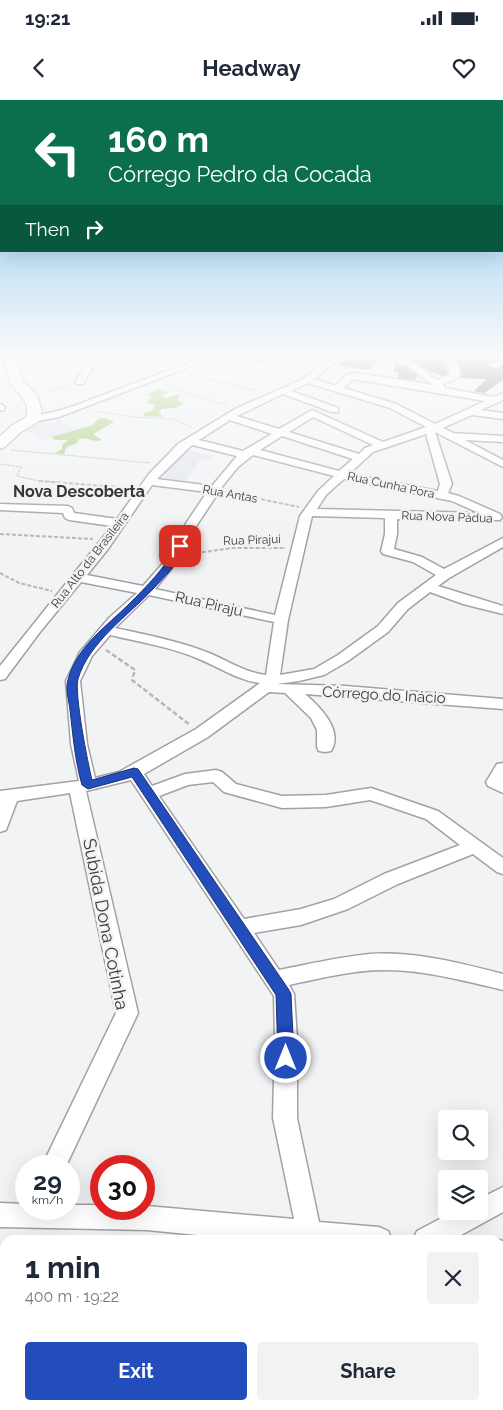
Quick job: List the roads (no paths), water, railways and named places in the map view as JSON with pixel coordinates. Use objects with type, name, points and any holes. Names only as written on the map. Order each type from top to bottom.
[{"type":"street","points":[[2,445],[16,429],[36,418]]},
{"type":"street","name":"Rua Alto da Brasileira","points":[[0,676],[35,629],[66,594],[107,542],[147,485],[165,464],[190,441],[227,418]]},
{"type":"street","points":[[245,418],[280,432],[360,457]]},
{"type":"street","name":"Subida Dona Cotinha","points":[[59,1155],[127,1013],[83,786],[72,681],[85,655],[106,630],[147,590],[178,553],[183,537],[225,475],[248,453],[303,418]]},
{"type":"street","name":"Subida Dona Cotinha","points":[[323,418],[382,445]]},
{"type":"street","points":[[417,418],[503,464]]},
{"type":"street","points":[[448,418],[439,430],[435,443],[446,484],[442,495],[455,498],[500,519]]},
{"type":"street","points":[[268,684],[298,548],[309,511],[322,493],[369,450],[439,430],[461,418]]},
{"type":"street","points":[[439,430],[503,439]]},
{"type":"street","points":[[190,441],[248,453]]},
{"type":"street","name":"Rua Cunha Pora","points":[[248,453],[341,474],[363,481],[442,495]]},
{"type":"street","name":"Rua Antas","points":[[147,485],[215,490]]},
{"type":"street","points":[[0,507],[68,510],[69,516],[120,523]]},
{"type":"street","points":[[309,511],[391,515],[391,534],[388,551],[411,556],[428,563],[444,575]]},
{"type":"street","name":"Rua Nova Pádua","points":[[391,515],[500,519]]},
{"type":"street","points":[[0,826],[5,796],[83,786],[108,781],[134,772],[202,733],[268,684],[319,672],[343,658],[383,629],[403,606],[444,575],[503,542]]},
{"type":"street","name":"Rua Piraju","points":[[78,578],[147,590],[281,620]]},
{"type":"street","points":[[428,587],[468,601],[503,610]]},
{"type":"street","points":[[106,630],[160,642],[204,656],[247,677],[268,684]]},
{"type":"street","name":"Córrego do Inácio","points":[[268,684],[290,690],[345,691],[503,704]]},
{"type":"street","points":[[290,690],[319,717],[327,732],[326,747]]},
{"type":"street","points":[[503,768],[494,782],[503,787]]},
{"type":"street","points":[[134,772],[284,994],[286,1038],[285,1118],[309,1233]]},
{"type":"street","points":[[149,794],[186,780],[216,776],[230,788],[282,802],[326,801],[370,794],[432,815],[503,867]]},
{"type":"street","points":[[239,928],[301,917],[341,904],[391,878],[475,846]]},
{"type":"street","points":[[274,980],[352,965],[386,962],[438,968],[503,982]]},
{"type":"street","points":[[435,1235],[503,1199]]},
{"type":"street","points":[[0,1215],[15,1214]]},
{"type":"street","points":[[80,1215],[147,1218],[329,1235]]},
{"type":"district","name":"Nova Descoberta","points":[[79,491]]}]
